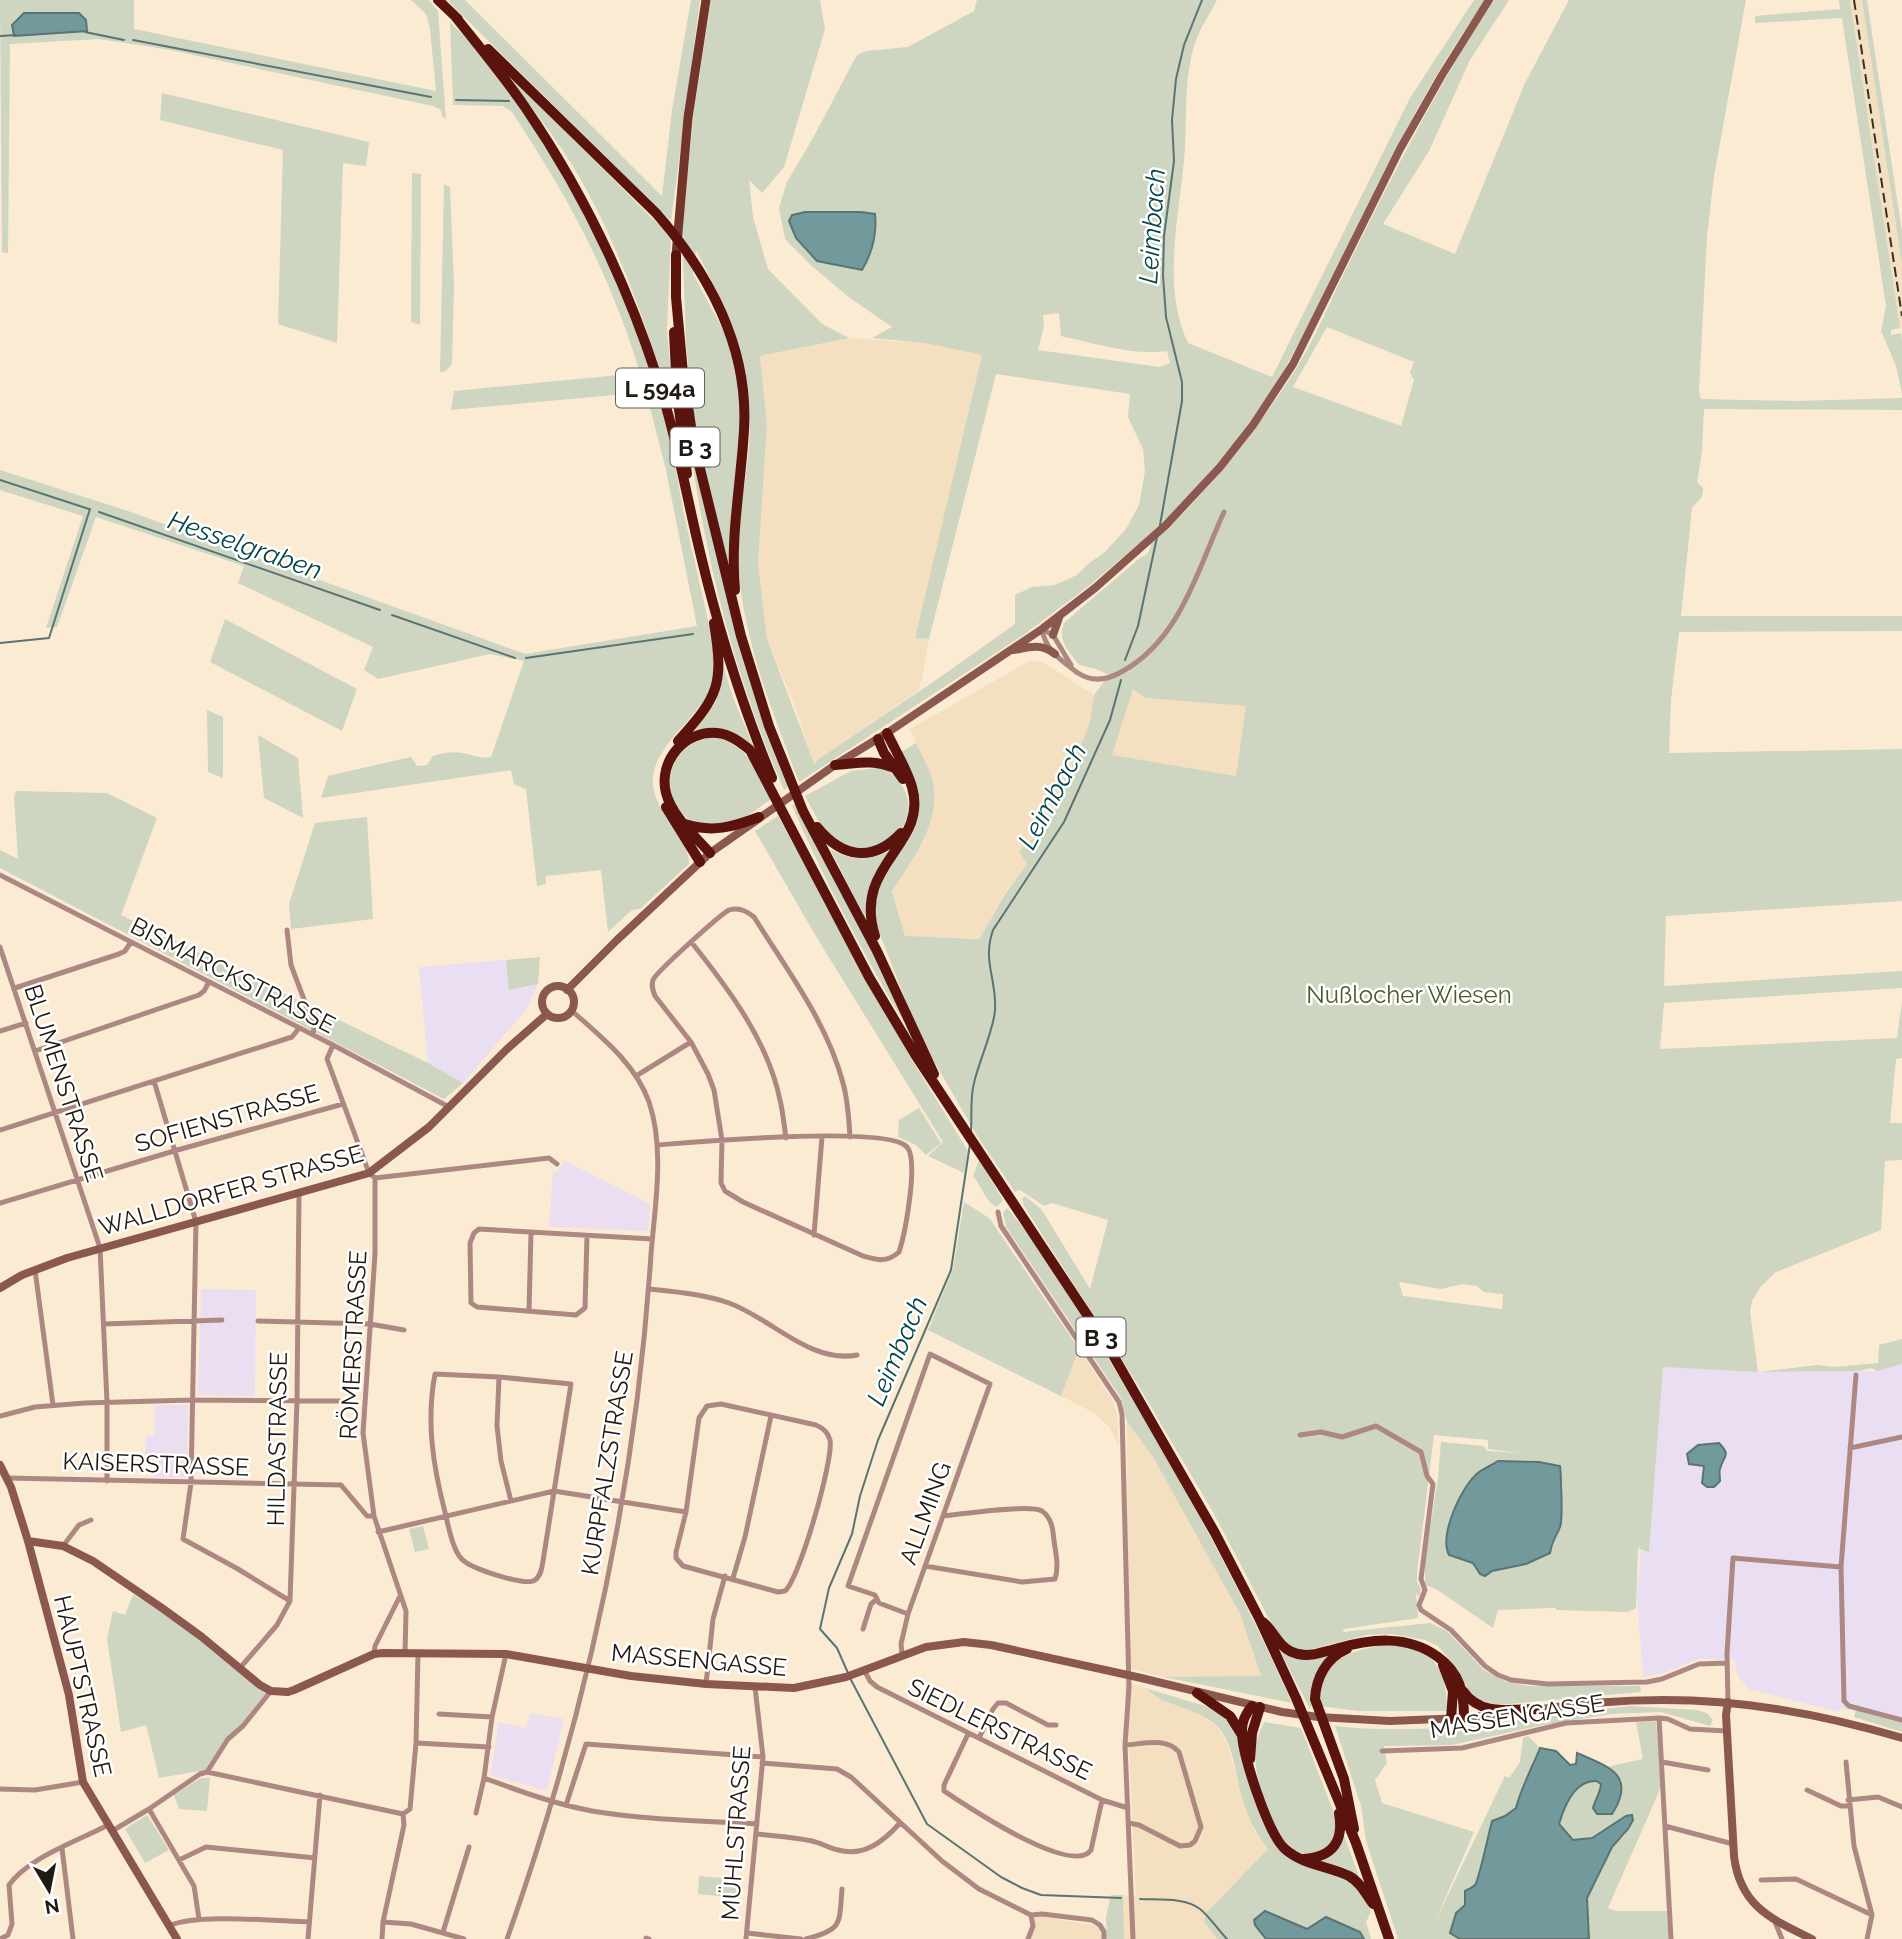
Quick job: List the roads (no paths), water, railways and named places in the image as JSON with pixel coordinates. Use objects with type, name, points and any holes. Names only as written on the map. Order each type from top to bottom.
[{"type":"highway","name":"L 594a","points":[[439,0],[656,213],[680,241],[714,296],[734,345],[743,401],[745,427],[733,543],[741,636]]},
{"type":"highway","name":"L 594a","points":[[454,15],[499,71],[543,134],[599,234],[626,291],[658,380],[699,550]]},
{"type":"highway","name":"B 3","points":[[676,255],[674,345],[677,393],[699,550],[744,705],[771,776],[806,856],[869,977],[916,1056],[1109,1348],[1208,1521],[1259,1618],[1334,1788],[1389,1939]]},
{"type":"highway","name":"B 3","points":[[676,255],[676,297],[689,415],[741,636],[769,726],[803,811],[877,951],[948,1102]]},
{"type":"highway","points":[[700,862],[667,810],[662,795],[661,776],[671,749],[704,713],[715,689],[719,654],[708,584]]},
{"type":"highway","points":[[710,853],[672,808],[666,794],[665,775],[670,759],[681,745],[698,735],[715,733],[740,741],[750,750],[806,856]]},
{"type":"highway","points":[[803,811],[839,848],[852,853],[879,851],[901,834],[909,814],[908,790],[884,753],[882,736]]},
{"type":"highway","points":[[877,951],[872,925],[872,894],[880,871],[907,833],[914,811],[912,787],[882,736]]},
{"type":"highway","points":[[835,765],[877,761],[895,768]]},
{"type":"highway","points":[[685,824],[716,830],[762,816]]},
{"type":"highway","points":[[1259,1618],[1270,1628],[1280,1645],[1297,1654],[1311,1656],[1360,1643],[1401,1641],[1422,1647],[1449,1665],[1463,1691],[1477,1706],[1488,1709],[1539,1709]]},
{"type":"highway","points":[[1356,1843],[1344,1779],[1315,1699],[1318,1679],[1332,1658],[1360,1643]]},
{"type":"highway","points":[[1439,1658],[1453,1691],[1451,1719]]},
{"type":"highway","points":[[1463,1691],[1464,1718]]},
{"type":"highway","points":[[1197,1693],[1230,1716],[1242,1736],[1254,1786],[1272,1831],[1283,1848],[1301,1859],[1349,1877],[1364,1889],[1381,1916]]},
{"type":"highway","points":[[1242,1736],[1244,1718],[1256,1707]]},
{"type":"highway","points":[[1250,1766],[1256,1707]]},
{"type":"highway","points":[[1301,1859],[1324,1856],[1333,1849],[1339,1837],[1341,1825],[1334,1788]]},
{"type":"main road","name":"B 3","points":[[676,255],[688,118],[706,0]]},
{"type":"main road","points":[[567,990],[710,853],[835,765],[1042,629],[1166,525],[1220,467],[1253,425],[1293,364],[1401,149],[1442,75],[1489,0]]},
{"type":"main road","points":[[1053,635],[1060,615]]},
{"type":"main road","points":[[1011,650],[1037,646],[1047,648],[1055,654]]},
{"type":"main road","points":[[555,987],[567,990],[573,998],[571,1010],[560,1018],[547,1014],[542,1002],[545,993],[555,987]]},
{"type":"main road","name":"WALLDORFER STRASSE","points":[[0,1288],[35,1269],[100,1248],[372,1176],[429,1127],[507,1049],[547,1014]]},
{"type":"main road","name":"HAUPTSTRASSE","points":[[0,1465],[28,1541],[69,1695],[83,1782],[177,1939]]},
{"type":"main road","points":[[28,1541],[63,1546],[93,1561],[162,1608],[271,1691]]},
{"type":"main road","name":"MASSENGASSE","points":[[271,1691],[294,1690],[374,1654],[405,1653],[506,1654],[589,1670],[706,1684],[808,1686],[849,1676],[902,1654],[935,1645],[964,1642],[991,1645],[1129,1675],[1282,1713],[1390,1721],[1451,1719]]},
{"type":"main road","points":[[1451,1719],[1648,1698],[1728,1702],[1813,1714],[1902,1738]]},
{"type":"main road","points":[[1728,1702],[1733,1844],[1735,1866],[1742,1886],[1757,1907],[1775,1922],[1799,1936],[1812,1939]]},
{"type":"street","points":[[1042,629],[1044,638],[1055,654],[1084,677],[1094,679],[1117,675],[1146,657],[1173,625],[1224,512]]},
{"type":"street","points":[[1042,629],[1053,635],[1075,670]]},
{"type":"street","name":"BISMARCKSTRASSE","points":[[0,874],[449,1107]]},
{"type":"street","points":[[657,1145],[722,1140],[822,1137],[898,1141],[905,1145],[913,1161],[901,1245],[894,1256],[880,1261],[863,1256],[743,1202],[726,1191],[721,1183],[722,1140],[714,1090],[701,1057],[652,989],[656,975],[727,911],[741,909],[754,918],[809,1004],[826,1037],[844,1085],[850,1137]]},
{"type":"street","points":[[287,930],[291,965],[314,1026],[313,1035]]},
{"type":"street","points":[[15,988],[119,954],[125,951],[131,942]]},
{"type":"street","points":[[692,943],[718,975],[755,1034],[780,1098],[786,1138]]},
{"type":"street","name":"BLUMENSTRASSE","points":[[0,947],[100,1248],[107,1402],[107,1481]]},
{"type":"street","points":[[35,1051],[199,995],[209,982]]},
{"type":"street","name":"KURPFALZSTRASSE","points":[[507,1939],[532,1865],[589,1670],[621,1500],[646,1336],[657,1145],[649,1102],[636,1076],[606,1041],[571,1010]]},
{"type":"street","points":[[0,1031],[26,1023]]},
{"type":"street","points":[[0,1130],[292,1037],[299,1028]]},
{"type":"street","points":[[636,1076],[691,1042]]},
{"type":"street","name":"RÖMERSTRASSE","points":[[333,1045],[327,1059],[372,1176],[375,1254],[363,1433],[374,1516],[406,1611],[405,1653]]},
{"type":"street","points":[[154,1081],[196,1222],[191,1483],[183,1539],[290,1601]]},
{"type":"street","name":"SOFIENSTRASSE","points":[[0,1203],[343,1104]]},
{"type":"street","points":[[814,1234],[822,1137]]},
{"type":"street","points":[[372,1176],[549,1158],[557,1164]]},
{"type":"street","name":"HILDASTRASSE","points":[[240,1668],[277,1625],[290,1601],[297,1401],[299,1194]]},
{"type":"street","points":[[998,1212],[1001,1227],[1119,1402],[1123,1430],[1129,1675],[1125,1745],[1133,1939]]},
{"type":"street","points":[[587,1236],[585,1308],[576,1315],[478,1307],[471,1303],[470,1243],[479,1229],[652,1239]]},
{"type":"street","points":[[529,1311],[531,1232]]},
{"type":"street","points":[[35,1269],[53,1405]]},
{"type":"street","points":[[649,1289],[729,1303],[753,1313],[808,1347],[842,1357],[857,1355]]},
{"type":"street","points":[[104,1324],[222,1320]]},
{"type":"street","points":[[258,1321],[370,1324],[404,1330]]},
{"type":"street","name":"ALLMING","points":[[877,1599],[875,1595],[848,1586],[930,1354],[990,1384],[908,1615],[901,1644],[902,1654]]},
{"type":"street","points":[[435,1374],[571,1384],[554,1491],[538,1578],[528,1583],[465,1563],[455,1548],[446,1516],[431,1442],[431,1394],[435,1374]]},
{"type":"street","points":[[1856,1375],[1841,1567],[1844,1701],[1849,1706],[1902,1720]]},
{"type":"street","points":[[499,1377],[497,1426],[511,1501]]},
{"type":"street","points":[[0,1416],[53,1405],[107,1402],[193,1399],[340,1401]]},
{"type":"street","points":[[721,1404],[816,1425],[828,1434],[831,1447],[822,1487],[803,1552],[785,1591],[778,1592],[683,1566],[676,1558],[686,1512],[698,1419],[707,1406],[721,1404]]},
{"type":"street","points":[[733,1578],[745,1537],[771,1416]]},
{"type":"street","points":[[1300,1436],[1321,1432],[1342,1437],[1376,1426],[1421,1452],[1427,1476],[1433,1484],[1421,1579],[1425,1590],[1419,1605],[1458,1636],[1485,1666],[1498,1675],[1528,1683],[1647,1682],[1699,1664],[1727,1663]]},
{"type":"street","points":[[1850,1448],[1902,1437]]},
{"type":"street","name":"KAISERSTRASSE","points":[[7,1478],[341,1485],[368,1516],[374,1516]]},
{"type":"street","points":[[378,1532],[554,1491],[686,1512]]},
{"type":"street","points":[[925,1566],[1021,1582],[1055,1579],[1058,1571],[1052,1527],[1045,1513],[1039,1510],[1021,1509],[943,1516]]},
{"type":"street","points":[[63,1546],[79,1525],[91,1520]]},
{"type":"street","points":[[1728,1702],[1727,1663],[1733,1558],[1841,1567]]},
{"type":"street","points":[[706,1684],[724,1576]]},
{"type":"street","points":[[374,1654],[375,1646],[400,1596]]},
{"type":"street","points":[[863,1629],[871,1604],[877,1599],[879,1603],[908,1615]]},
{"type":"street","points":[[0,1939],[10,1937],[12,1924],[9,1885],[27,1868],[62,1848],[149,1809],[200,1774],[207,1772],[403,1814],[410,1809],[416,1743],[418,1653]]},
{"type":"street","points":[[476,1813],[506,1654]]},
{"type":"street","name":"SIEDLERSTRASSE","points":[[864,1670],[870,1682],[877,1687],[1102,1800],[1128,1808]]},
{"type":"street","name":"MÜHLSTRASSE","points":[[746,1936],[762,1760],[755,1687]]},
{"type":"street","points":[[207,1772],[228,1739],[243,1726],[271,1691]]},
{"type":"street","points":[[979,1738],[998,1703],[1006,1703],[1048,1725],[1056,1726]]},
{"type":"street","points":[[439,1714],[492,1717]]},
{"type":"street","points":[[1671,1939],[1659,1718],[1690,1729],[1727,1731]]},
{"type":"street","name":"MASSENGASSE","points":[[1382,1751],[1462,1748],[1566,1723],[1659,1718]]},
{"type":"street","points":[[968,1734],[944,1791],[977,1814],[1021,1838],[1068,1854],[1081,1857],[1087,1855],[1091,1850],[1102,1800]]},
{"type":"street","points":[[1125,1745],[1166,1742],[1174,1745],[1179,1752],[1201,1827],[1195,1841],[1185,1847],[1139,1825],[1129,1823]]},
{"type":"street","points":[[416,1743],[489,1747]]},
{"type":"street","points":[[566,1805],[586,1744],[837,1769],[851,1777],[942,1861],[979,1889],[1031,1914],[1092,1920],[1100,1925],[1104,1939]]},
{"type":"street","points":[[1662,1762],[1708,1770]]},
{"type":"street","points":[[1846,1762],[1848,1803],[1858,1864],[1872,1915],[1867,1939]]},
{"type":"street","points":[[484,1779],[566,1805],[634,1816],[757,1824]]},
{"type":"street","points":[[0,1789],[35,1790],[83,1782]]},
{"type":"street","points":[[1807,1790],[1841,1806],[1878,1797],[1902,1807]]},
{"type":"street","points":[[308,1939],[320,1795]]},
{"type":"street","points":[[149,1809],[194,1886],[200,1919]]},
{"type":"street","points":[[382,1939],[383,1922],[404,1825],[403,1814]]},
{"type":"street","points":[[757,1835],[800,1839],[840,1851],[856,1852],[876,1845],[888,1837],[900,1823]]},
{"type":"street","points":[[1665,1826],[1733,1844]]},
{"type":"street","points":[[179,1860],[206,1847],[315,1858]]},
{"type":"street","points":[[443,1932],[469,1847]]},
{"type":"street","points":[[62,1848],[73,1939]]},
{"type":"street","points":[[1760,1880],[1796,1879],[1872,1915]]},
{"type":"street","points":[[746,1936],[803,1939],[831,1932],[839,1921],[842,1889]]},
{"type":"street","points":[[1028,1939],[1033,1926],[1031,1914]]},
{"type":"street","points":[[169,1926],[180,1920],[200,1919],[309,1922]]},
{"type":"street","points":[[383,1922],[411,1924],[464,1939]]},
{"type":"street","points":[[1775,1922],[1782,1939]]},
{"type":"water","points":[[24,13],[79,13],[86,20],[87,31],[14,36],[12,25]]},
{"type":"water","points":[[805,212],[875,214],[873,243],[862,270],[817,261],[796,238],[789,221],[792,215]]},
{"type":"water","points":[[1719,1443],[1726,1454],[1720,1470],[1720,1481],[1714,1487],[1707,1487],[1702,1483],[1704,1466],[1689,1464],[1687,1454],[1698,1445]]},
{"type":"water","points":[[1498,1461],[1539,1462],[1560,1466],[1561,1523],[1550,1553],[1526,1564],[1492,1571],[1485,1576],[1480,1574],[1473,1563],[1449,1555],[1447,1536],[1449,1524],[1465,1488],[1479,1472]]},
{"type":"water","points":[[1540,1748],[1556,1751],[1570,1765],[1576,1764],[1577,1753],[1609,1768],[1620,1781],[1622,1790],[1612,1814],[1597,1814],[1593,1808],[1601,1784],[1596,1781],[1589,1782],[1576,1790],[1567,1803],[1559,1824],[1573,1840],[1592,1838],[1626,1816],[1632,1815],[1633,1820],[1612,1847],[1587,1898],[1589,1939],[1460,1939],[1450,1933],[1456,1913],[1465,1905],[1465,1891],[1477,1881],[1492,1821],[1516,1808]]},
{"type":"water","points":[[1265,1911],[1307,1929],[1326,1917],[1360,1932],[1364,1939],[1266,1939],[1254,1920]]},
{"type":"waterway","name":"Leimbach","points":[[1160,525],[1182,401],[1182,382],[1166,317],[1163,276],[1164,236],[1174,161],[1172,120],[1176,79],[1184,45],[1202,0]]},
{"type":"waterway","points":[[85,32],[124,40]]},
{"type":"waterway","points":[[0,36],[16,35]]},
{"type":"waterway","points":[[133,40],[431,97]]},
{"type":"waterway","points":[[456,100],[509,101]]},
{"type":"waterway","name":"Hesselgraben","points":[[0,480],[89,509]]},
{"type":"waterway","points":[[0,643],[49,638],[90,509]]},
{"type":"waterway","name":"Hesselgraben","points":[[99,512],[380,610]]},
{"type":"waterway","name":"Leimbach","points":[[1125,660],[1138,626],[1157,537]]},
{"type":"waterway","name":"Hesselgraben","points":[[392,615],[515,658]]},
{"type":"waterway","name":"Hesselgraben","points":[[526,658],[693,634]]},
{"type":"waterway","name":"Leimbach","points":[[971,1131],[973,1089],[995,1010],[989,961],[993,930],[1064,822],[1110,720],[1121,680]]},
{"type":"waterway","name":"Leimbach","points":[[848,1673],[837,1648],[820,1629],[829,1588],[852,1534],[860,1496],[878,1440],[951,1270],[970,1144]]},
{"type":"waterway","name":"Leimbach","points":[[850,1678],[927,1824],[1001,1877],[1022,1888],[1041,1895],[1121,1898]]},
{"type":"waterway","name":"Leimbach","points":[[1140,1899],[1171,1900],[1194,1905],[1227,1939]]},
{"type":"railway","points":[[1854,0],[1902,316]]},
{"type":"park label","name":"Nußlocher Wiesen","points":[[1409,994]]}]
